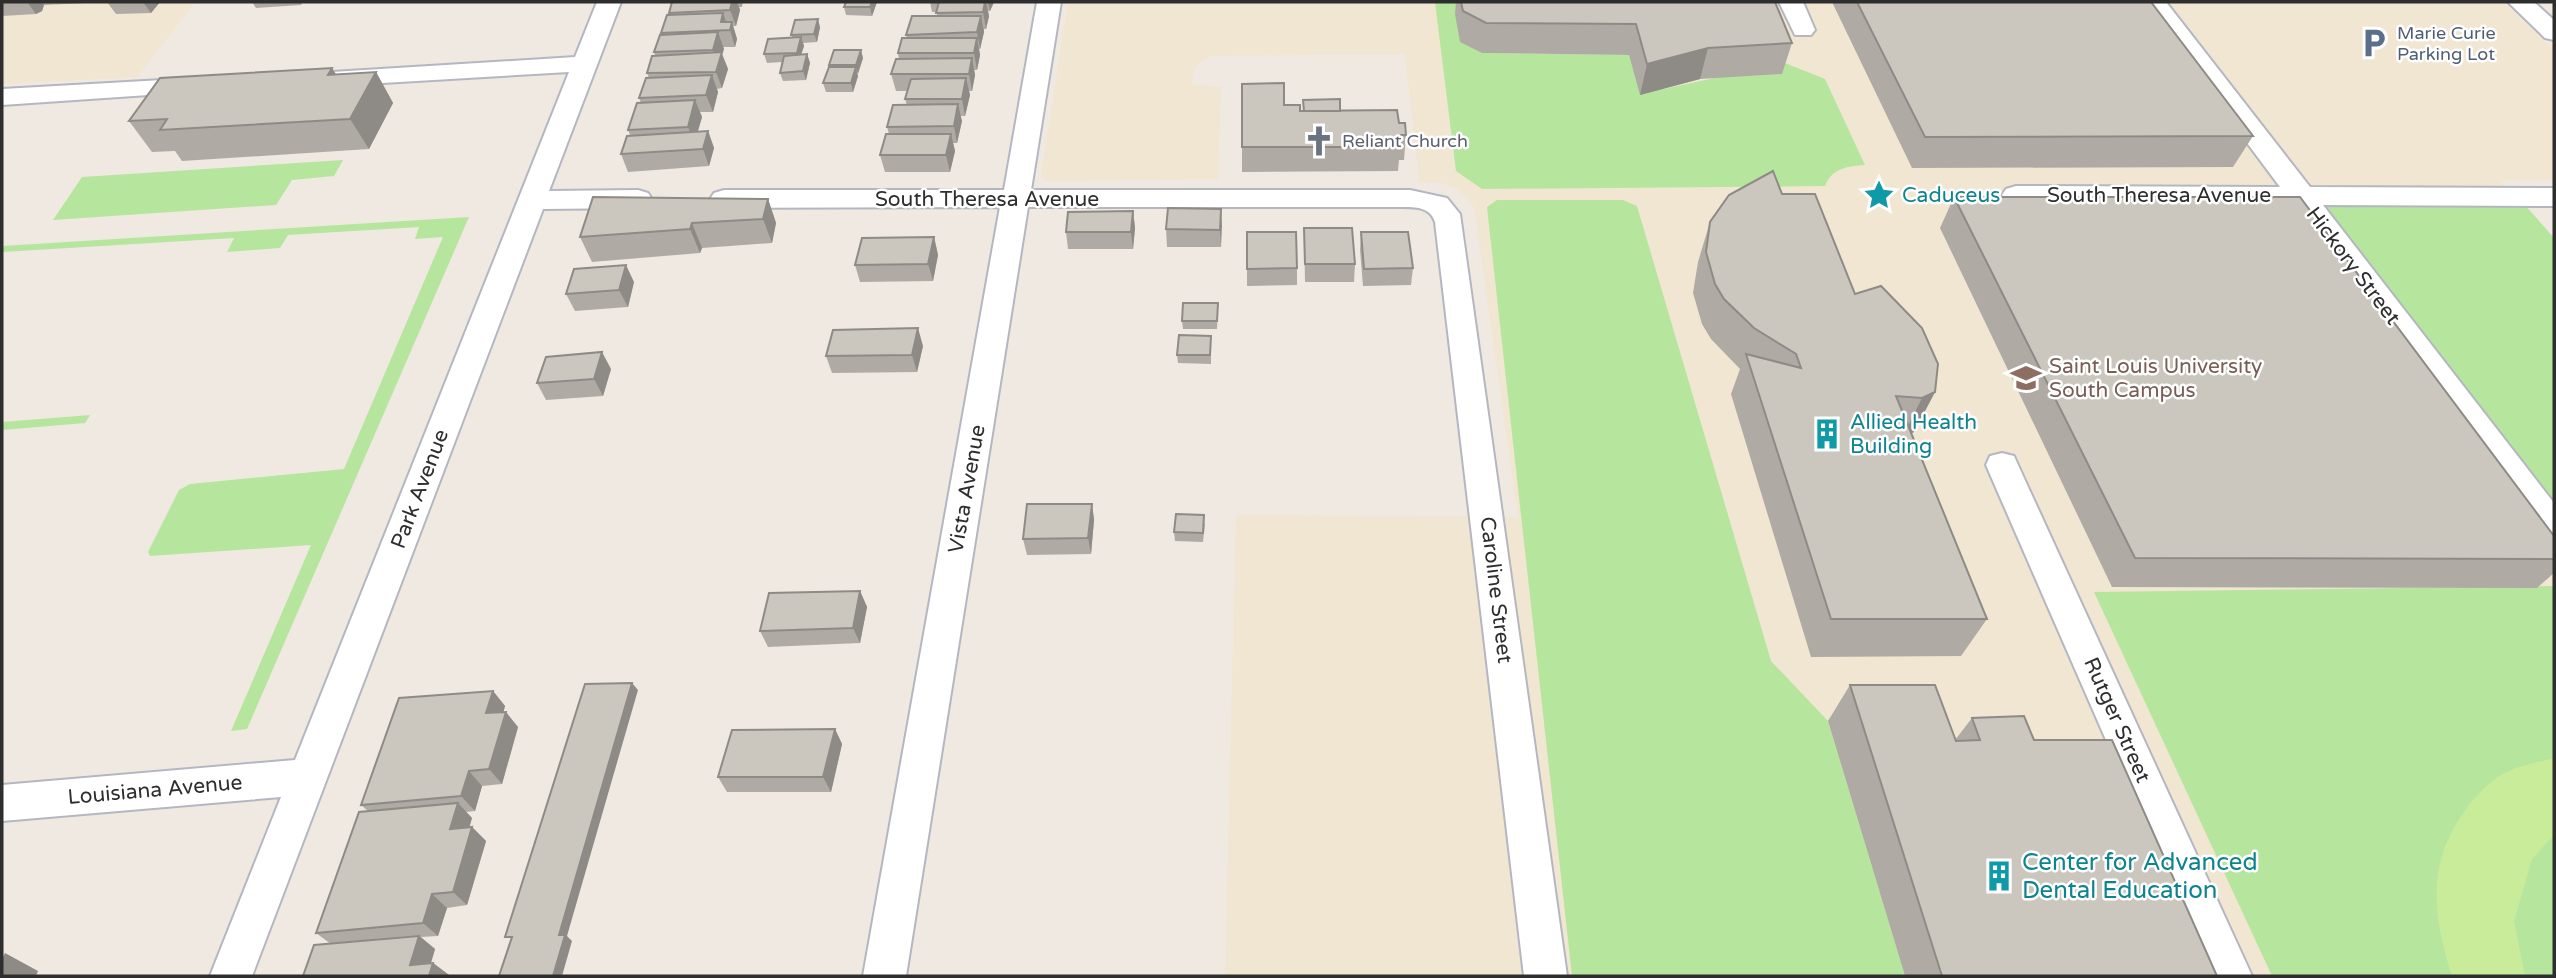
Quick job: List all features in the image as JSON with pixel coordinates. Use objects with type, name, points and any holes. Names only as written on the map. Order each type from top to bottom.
[{"type":"street","name":"Park Avenue","points":[[231,976],[609,2]]},
{"type":"street","name":"Vista Avenue","points":[[884,976],[1018,199],[1049,2]]},
{"type":"street","points":[[1791,2],[1803,30]]},
{"type":"street","name":"Hickory Street","points":[[2154,2],[2554,528]]},
{"type":"street","points":[[2521,2],[2554,33]]},
{"type":"street","points":[[306,80],[585,64]]},
{"type":"street","points":[[2,97],[223,85]]},
{"type":"street","name":"South Theresa Avenue","points":[[2016,195],[2554,197]]},
{"type":"street","name":"South Theresa Avenue","points":[[532,200],[1416,198],[1441,206]]},
{"type":"street","name":"Caroline Street","points":[[1441,206],[1449,222],[1546,976]]},
{"type":"street","name":"Rutger Street","points":[[2002,465],[2231,976]]},
{"type":"street","name":"Louisiana Avenue","points":[[2,803],[308,777]]},
{"type":"shaded area","points":[[2,2],[195,2],[137,77],[2,84]]},
{"type":"shaded area","name":"Saint Louis University South Campus","points":[[1068,2],[2504,2],[2554,50],[2554,180],[2500,180],[2554,241],[2554,976],[1225,976],[1236,515],[1518,517],[1474,207],[1457,189],[1442,183],[1419,182],[1405,54],[1210,56],[1193,69],[1192,85],[1221,87],[1218,179],[1046,181],[1041,176]]},
{"type":"green space","points":[[1435,2],[1471,2],[1482,53],[1629,55],[1640,94],[1785,63],[1825,79],[1865,165],[1847,167],[1836,172],[1825,186],[1482,189],[1456,171]]},
{"type":"green space","points":[[343,160],[334,176],[292,180],[276,205],[53,220],[82,177]]},
{"type":"green space","points":[[2299,195],[2518,197],[2554,238],[2554,528]]},
{"type":"green space","points":[[1497,200],[1623,200],[1637,206],[1771,661],[1828,721],[1905,976],[1572,976],[1487,207]]},
{"type":"green space","points":[[469,217],[247,729],[231,731],[311,545],[150,556],[148,552],[179,490],[190,484],[344,469],[443,237],[415,239],[419,227],[288,235],[280,248],[227,252],[234,238],[2,252],[2,246]]},
{"type":"green space","points":[[90,415],[85,423],[2,430],[2,422]]},
{"type":"green space","points":[[2554,586],[2554,976],[2272,976],[2094,592]]},
{"type":"green space","points":[[2554,758],[2554,835],[2532,859],[2514,921],[2525,976],[2452,976],[2437,912],[2437,892],[2443,852],[2452,832],[2464,812],[2495,779],[2518,767]]},
{"type":"building","points":[[672,2],[732,2],[730,10],[669,13]]},
{"type":"building","points":[[846,2],[872,2],[870,7],[844,7]]},
{"type":"building","points":[[939,2],[985,2],[983,12],[936,13]]},
{"type":"building","points":[[1461,2],[1775,2],[1792,43],[1708,48],[1647,64],[1636,24],[1486,23],[1463,11]]},
{"type":"building","points":[[1857,2],[2151,2],[2253,136],[1925,137]]},
{"type":"building","points":[[723,13],[721,22],[732,22],[730,30],[661,33],[667,15]]},
{"type":"building","points":[[912,16],[981,16],[977,32],[906,35]]},
{"type":"building","points":[[818,19],[814,34],[791,35],[795,20]]},
{"type":"building","points":[[718,32],[713,50],[654,52],[660,35]]},
{"type":"building","points":[[801,37],[797,53],[764,54],[768,39]]},
{"type":"building","points":[[902,38],[977,38],[974,53],[898,53]]},
{"type":"building","points":[[834,50],[861,50],[856,65],[829,65]]},
{"type":"building","points":[[722,52],[716,72],[647,73],[652,56]]},
{"type":"building","points":[[807,54],[803,71],[780,73],[784,56]]},
{"type":"building","points":[[972,58],[969,74],[891,74],[896,59]]},
{"type":"building","points":[[829,67],[856,67],[851,83],[823,83]]},
{"type":"building","points":[[332,68],[328,75],[376,72],[350,119],[160,130],[167,119],[129,121],[160,78]]},
{"type":"building","points":[[712,75],[706,95],[639,98],[646,78]]},
{"type":"building","points":[[966,78],[962,99],[905,99],[911,79]]},
{"type":"building","points":[[1284,83],[1284,105],[1300,105],[1300,111],[1397,110],[1399,123],[1405,123],[1406,135],[1399,135],[1400,147],[1242,147],[1242,84]]},
{"type":"building","points":[[1340,99],[1340,111],[1304,111],[1303,100]]},
{"type":"building","points":[[695,100],[688,127],[628,130],[637,103]]},
{"type":"building","points":[[958,104],[954,126],[887,127],[893,105]]},
{"type":"building","points":[[708,131],[703,149],[621,154],[627,136]]},
{"type":"building","points":[[886,134],[951,134],[946,155],[880,155]]},
{"type":"building","name":"Allied Health Building","points":[[1773,171],[1782,194],[1815,194],[1855,294],[1881,286],[1922,328],[1938,364],[1935,392],[1922,398],[1896,396],[1987,619],[1831,619],[1746,354],[1801,368],[1796,354],[1754,328],[1724,299],[1715,284],[1706,252],[1710,222],[1729,195]]},
{"type":"building","points":[[593,197],[768,199],[763,219],[692,223],[690,229],[580,237]]},
{"type":"building","points":[[1954,197],[2300,197],[2554,536],[2554,559],[2135,558]]},
{"type":"building","points":[[1168,208],[1221,209],[1220,230],[1166,229]]},
{"type":"building","points":[[1133,211],[1131,232],[1066,232],[1068,212]]},
{"type":"building","points":[[1304,228],[1352,228],[1355,264],[1305,264]]},
{"type":"building","points":[[1247,232],[1296,232],[1297,268],[1247,269]]},
{"type":"building","points":[[1361,232],[1408,232],[1413,268],[1364,269]]},
{"type":"building","points":[[934,237],[928,264],[855,265],[862,238]]},
{"type":"building","points":[[626,265],[619,290],[566,294],[574,269]]},
{"type":"building","points":[[1183,303],[1218,303],[1217,321],[1182,321]]},
{"type":"building","points":[[918,328],[912,355],[826,356],[833,330]]},
{"type":"building","points":[[1179,335],[1211,336],[1210,355],[1177,355]]},
{"type":"building","points":[[602,352],[594,379],[537,383],[546,357]]},
{"type":"building","points":[[1027,504],[1092,504],[1088,538],[1023,539]]},
{"type":"building","points":[[1176,514],[1204,515],[1203,533],[1174,532]]},
{"type":"building","points":[[860,591],[853,628],[760,631],[769,593]]},
{"type":"building","points":[[632,683],[559,935],[565,935],[553,976],[499,976],[512,937],[505,937],[585,684]]},
{"type":"building","name":"Center for Advanced Dental Education","points":[[1850,685],[1935,685],[1956,741],[1980,740],[1972,718],[2024,716],[2034,740],[2112,740],[2217,976],[1942,976]]},
{"type":"building","points":[[493,691],[486,713],[506,712],[489,769],[469,771],[461,796],[361,805],[399,698]]},
{"type":"building","points":[[835,729],[823,777],[718,777],[732,730]]},
{"type":"building","points":[[458,803],[450,829],[472,827],[453,892],[432,894],[423,923],[316,933],[359,812]]},
{"type":"building","points":[[419,936],[410,965],[433,963],[429,976],[303,976],[314,945]]},
{"type":"place","name":"Marie Curie Parking Lot","points":[[2374,43]]},
{"type":"place","name":"Reliant Church","points":[[1319,141]]},
{"type":"place","name":"Caduceus","points":[[1879,195]]},
{"type":"place","name":"Saint Louis University South Campus","points":[[2026,378]]},
{"type":"place","name":"Allied Health Building","points":[[1827,434]]},
{"type":"place","name":"Center for Advanced Dental Education","points":[[1999,876]]}]
